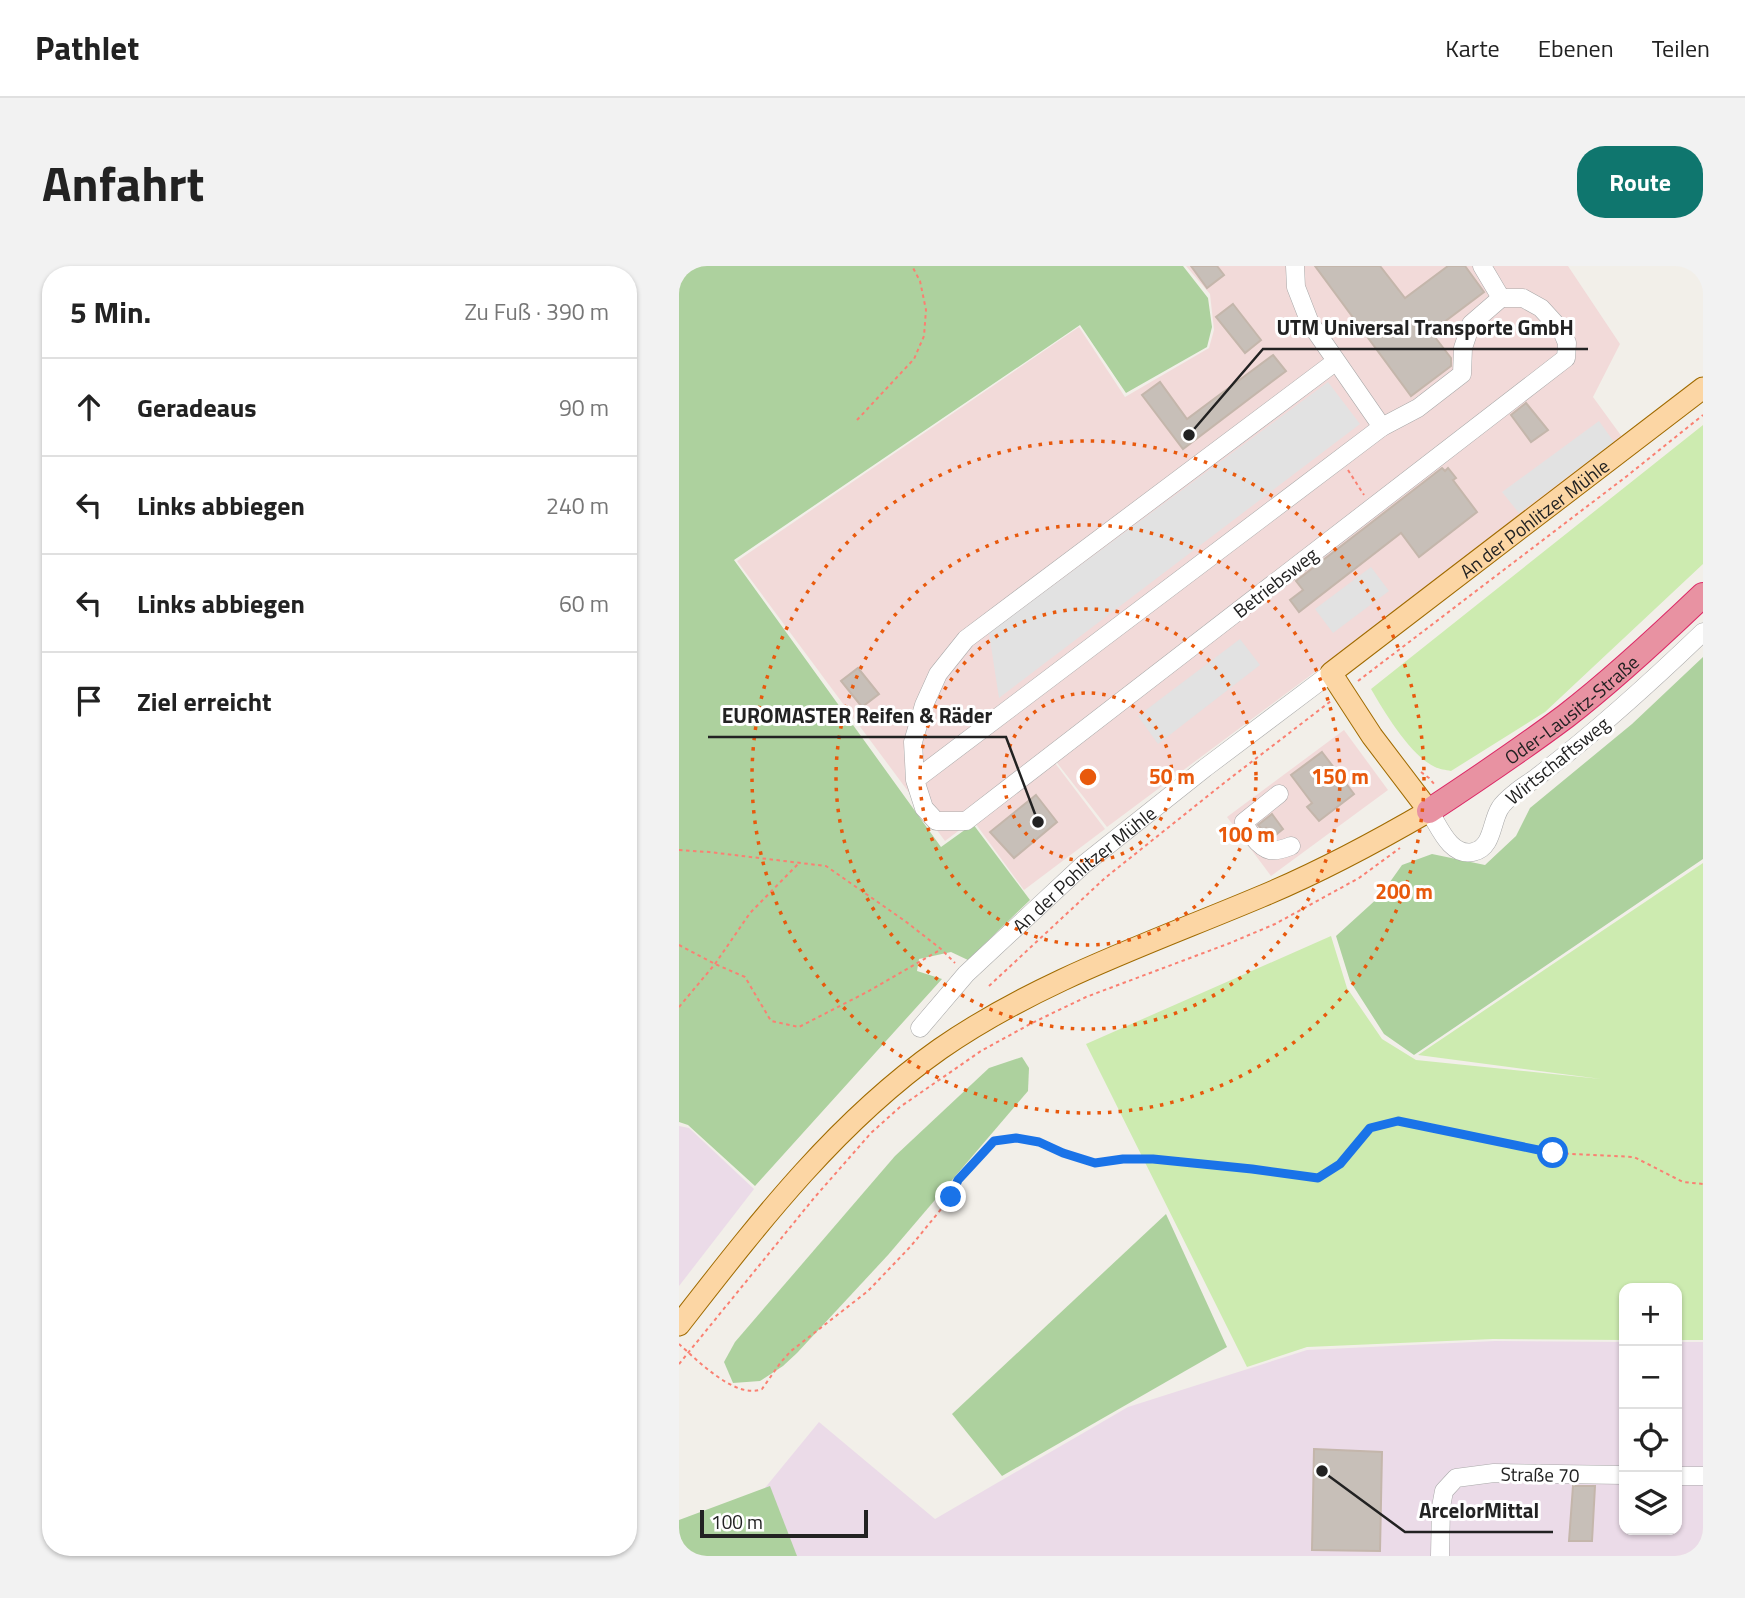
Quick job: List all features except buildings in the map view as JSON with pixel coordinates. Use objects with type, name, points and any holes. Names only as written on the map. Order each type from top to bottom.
[{"type":"highway","name":"Oder-Lausitz-Straße","points":[[1437,806],[1568,714],[1619,673],[1703,595]]},
{"type":"main road","name":"An der Pohlitzer Mühle","points":[[1331,673],[1703,388]]},
{"type":"main road","points":[[679,1325],[768,1212],[828,1145],[918,1065],[940,1049],[1005,1008],[1044,988],[1293,883],[1364,848],[1437,806],[1372,736],[1331,673]]},
{"type":"street","points":[[1295,266],[1296,287],[1310,323],[1382,427]]},
{"type":"street","points":[[915,780],[1382,427],[1418,408],[1462,374],[1463,348],[1471,324],[1501,298],[1482,266]]},
{"type":"street","name":"Betriebsweg","points":[[1335,362],[966,639],[938,674],[924,705],[913,742],[915,780],[924,808],[936,821],[966,821],[1566,358],[1567,343],[1562,331],[1541,308],[1523,298],[1501,298]]},
{"type":"street","name":"Wirtschaftsweg","points":[[1437,806],[1451,846],[1471,853],[1480,849],[1490,836],[1500,808],[1514,794],[1646,687],[1703,632]]},
{"type":"street","name":"An der Pohlitzer Mühle","points":[[920,1028],[966,974],[1083,865],[1331,673]]},
{"type":"street","points":[[1279,794],[1244,822],[1244,826],[1262,848],[1276,852],[1290,846]]},
{"type":"street","name":"Straße 70","points":[[1440,1556],[1444,1491],[1456,1478],[1494,1472],[1619,1475]]},
{"type":"street","points":[[1682,1476],[1703,1476]]},
{"type":"path","points":[[857,420],[914,359],[924,336],[926,310],[920,281],[912,266]]},
{"type":"path","points":[[989,986],[1105,878],[1224,783],[1703,415]]},
{"type":"path","points":[[1340,459],[1372,507]]},
{"type":"path","points":[[1420,771],[1429,778],[1437,806]]},
{"type":"path","points":[[679,1364],[814,1198],[871,1133],[900,1107],[981,1051],[1032,1023],[1086,997],[1275,924],[1359,878],[1407,843]]},
{"type":"path","points":[[679,850],[826,866],[905,921],[941,949],[966,974]]},
{"type":"path","points":[[679,1007],[715,964],[750,913],[800,863]]},
{"type":"path","points":[[679,945],[745,977],[771,1021],[799,1027],[941,949]]},
{"type":"path","points":[[679,1344],[734,1386],[751,1392],[762,1389],[792,1351],[868,1291],[911,1246],[951,1197],[958,1180],[994,1141],[1016,1138],[1039,1142],[1095,1163],[1153,1159],[1318,1178],[1340,1164],[1370,1128],[1398,1121],[1553,1153],[1634,1157],[1683,1182],[1703,1184]]},
{"type":"shaded area","points":[[1186,266],[1568,266],[1620,344],[1593,397],[1625,441],[1107,827],[1054,759],[945,841],[737,561],[1079,327],[1125,397],[1209,348],[1214,330],[1210,294]]},
{"type":"shaded area","points":[[1328,382],[1360,424],[999,698],[989,633]]},
{"type":"shaded area","points":[[1599,421],[1614,442],[1519,513],[1502,492]]},
{"type":"shaded area","points":[[1371,567],[1389,591],[1333,633],[1315,609]]},
{"type":"shaded area","points":[[1240,639],[1260,665],[1158,744],[1138,716]]},
{"type":"shaded area","points":[[1344,730],[1388,790],[1271,876],[1227,817]]},
{"type":"shaded area","points":[[1055,763],[1105,829],[1024,890],[975,823]]},
{"type":"shaded area","points":[[679,1126],[689,1128],[754,1189],[679,1286]]},
{"type":"shaded area","points":[[1495,1341],[1619,1342],[1619,1535],[1682,1535],[1682,1342],[1703,1342],[1703,1556],[709,1556],[819,1422],[935,1519],[1128,1407],[1307,1350]]},
{"type":"green space","points":[[679,266],[1183,266],[1208,298],[1212,327],[1207,347],[1126,393],[1080,325],[734,560],[941,847],[973,824],[1030,900],[968,960],[951,952],[919,959],[917,971],[942,979],[755,1186],[688,1125],[679,1122]]},
{"type":"green space","points":[[1703,425],[1703,564],[1545,712],[1451,771],[1437,768],[1416,753],[1383,710],[1371,689]]},
{"type":"green space","points":[[1703,657],[1703,859],[1414,1055],[1384,1034],[1350,981],[1336,936],[1380,896],[1402,865],[1432,854],[1485,865],[1516,836],[1530,808],[1632,724]]},
{"type":"green space","points":[[1703,863],[1703,1340],[1682,1340],[1682,1283],[1619,1283],[1619,1340],[1493,1339],[1307,1347],[1247,1367],[1086,1044],[1331,936],[1347,988],[1382,1039],[1416,1060],[1601,1079],[1418,1055]]},
{"type":"green space","points":[[1022,1057],[1029,1068],[1028,1091],[888,1255],[783,1366],[760,1381],[733,1383],[724,1362],[735,1342],[895,1156],[989,1068]]},
{"type":"green space","points":[[1166,1214],[1227,1347],[1002,1476],[952,1414]]},
{"type":"green space","points":[[770,1486],[797,1556],[679,1556],[679,1520]]},
{"type":"place","name":"UTM Universal Transporte GmbH","points":[[1189,435]]},
{"type":"place","name":"EUROMASTER Reifen & Räder","points":[[1038,822]]},
{"type":"place","name":"ArcelorMittal","points":[[1322,1471]]},
{"type":"route","points":[[951,1197],[958,1180],[994,1141],[1016,1138],[1039,1142],[1095,1163],[1153,1159],[1318,1178],[1340,1164],[1370,1128],[1398,1121],[1553,1153]]}]
